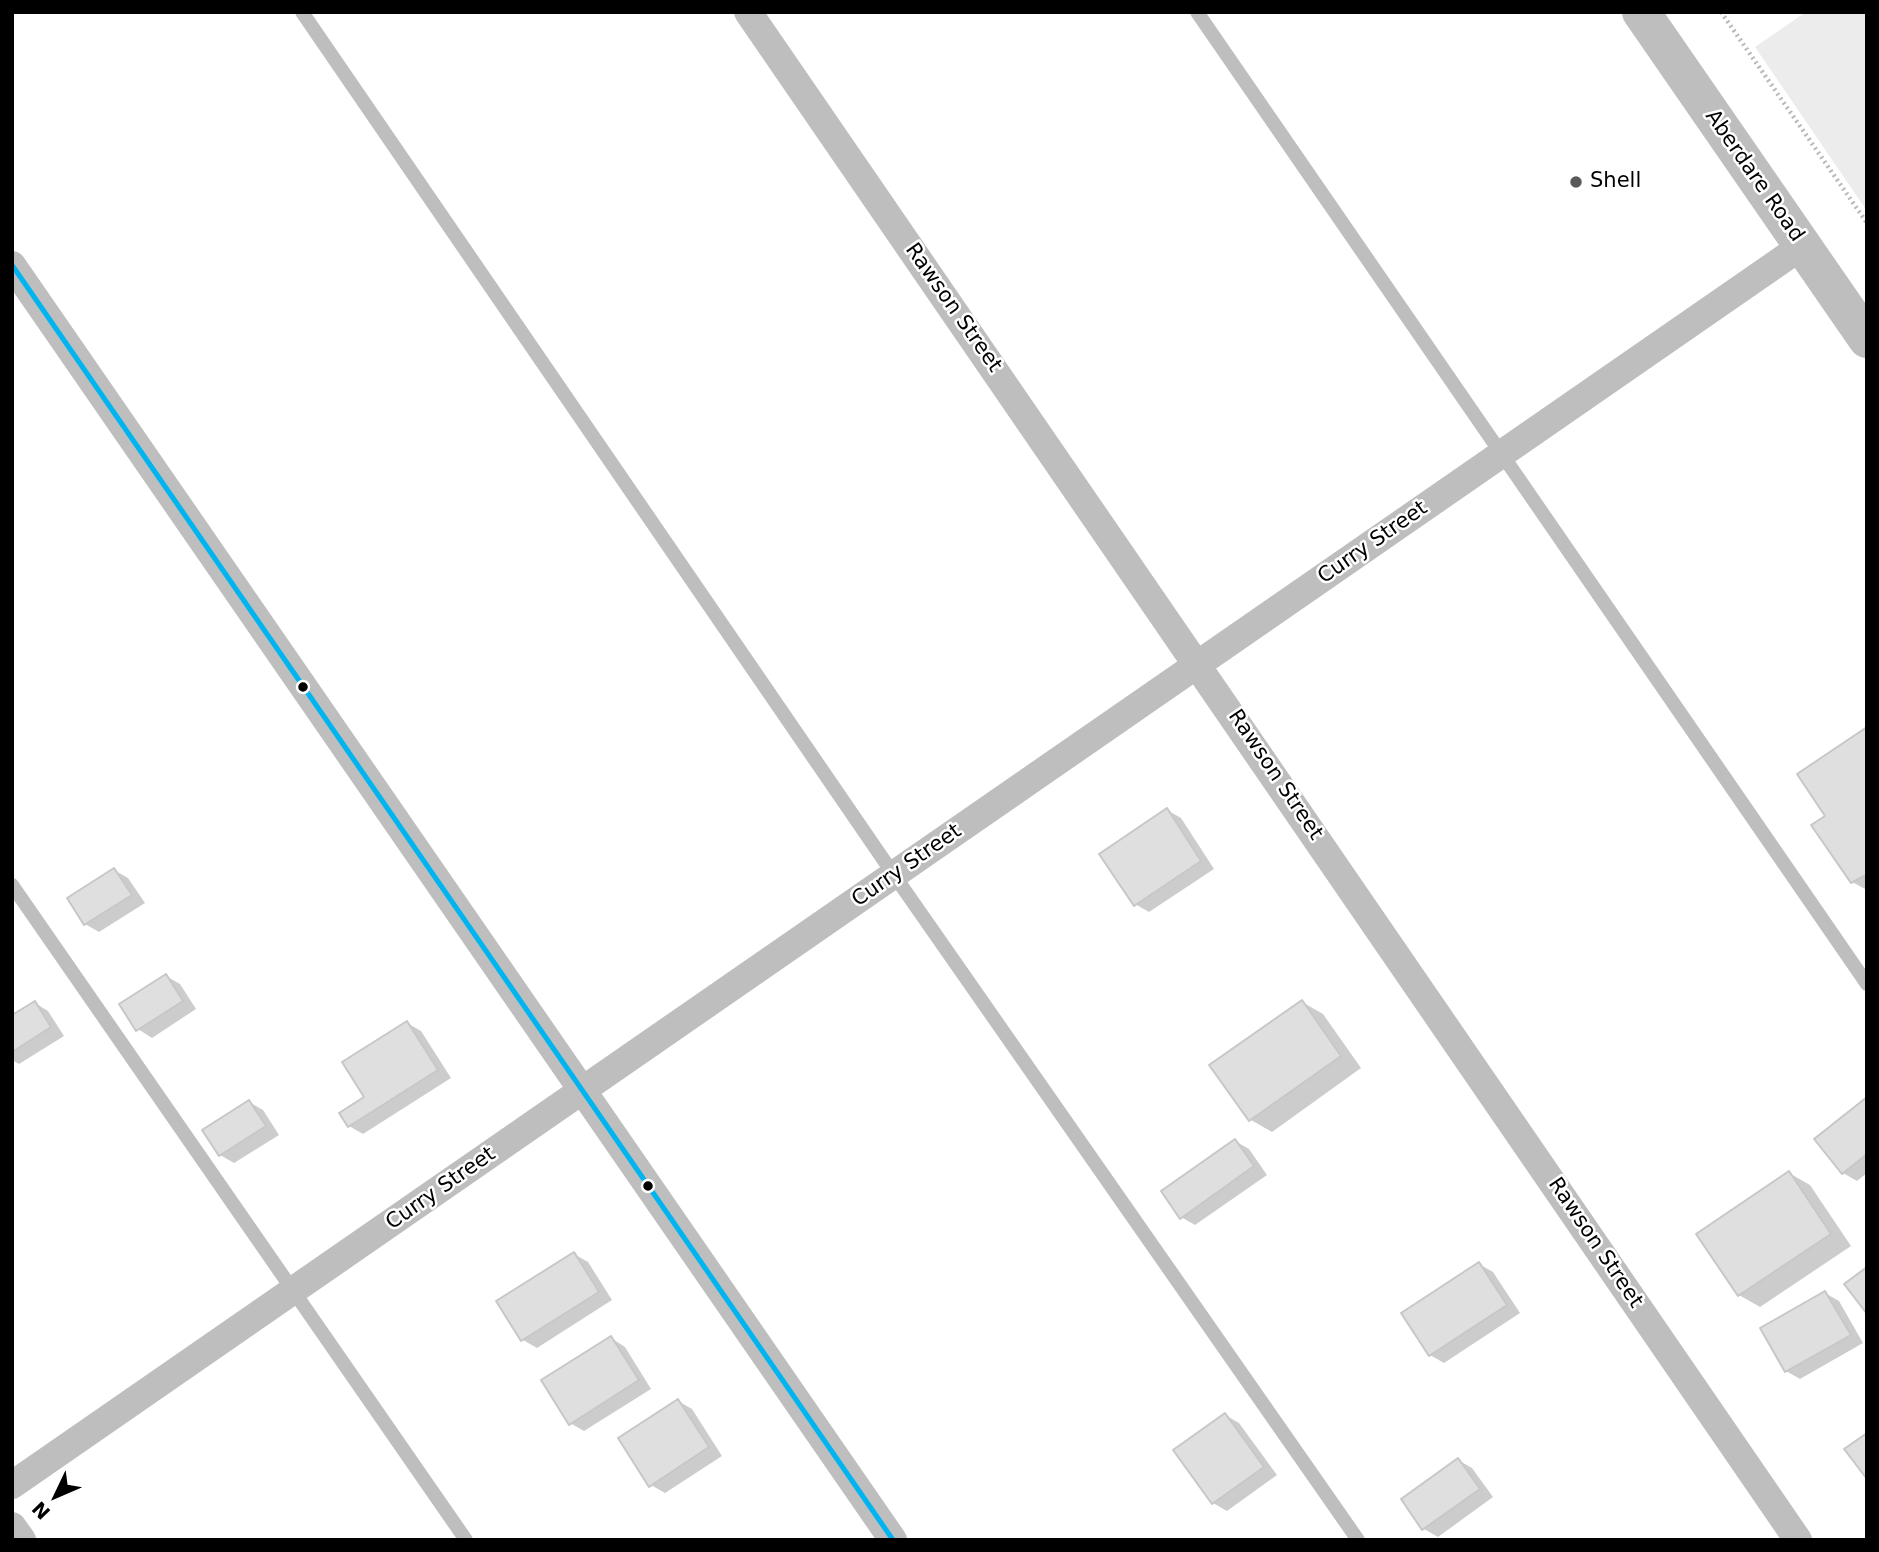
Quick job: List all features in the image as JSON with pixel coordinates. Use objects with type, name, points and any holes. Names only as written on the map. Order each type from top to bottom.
[{"type":"main road","name":"Aberdare Road","points":[[1641,12],[1867,339]]},
{"type":"street","name":"Rawson Street","points":[[748,12],[1798,1540]]},
{"type":"street","name":"Curry Street","points":[[12,1486],[1802,246]]},
{"type":"street","points":[[12,265],[584,1089],[893,1540]]},
{"type":"street","points":[[12,1526],[22,1540]]},
{"type":"lane","points":[[302,12],[894,875],[1358,1540]]},
{"type":"lane","points":[[1196,12],[1867,984]]},
{"type":"lane","points":[[12,885],[466,1540]]},
{"type":"path","points":[[1721,12],[1867,223]]},
{"type":"shaded area","points":[[1806,12],[1867,12],[1867,211],[1755,47]]},
{"type":"building","points":[[1867,727],[1867,880],[1864,876],[1851,883],[1811,825],[1825,816],[1797,774]]},
{"type":"building","points":[[1167,808],[1201,861],[1134,906],[1099,854]]},
{"type":"building","points":[[114,868],[132,895],[84,925],[67,898]]},
{"type":"building","points":[[166,974],[183,1001],[136,1031],[119,1004]]},
{"type":"building","points":[[1302,1000],[1341,1056],[1249,1121],[1209,1065]]},
{"type":"building","points":[[35,1001],[51,1027],[12,1052],[12,1015]]},
{"type":"building","points":[[407,1021],[438,1070],[348,1127],[339,1113],[364,1097],[342,1062]]},
{"type":"building","points":[[1867,1097],[1867,1154],[1842,1174],[1814,1139]]},
{"type":"building","points":[[249,1100],[266,1126],[219,1156],[202,1130]]},
{"type":"building","points":[[1235,1139],[1254,1166],[1180,1219],[1161,1191]]},
{"type":"building","points":[[1789,1171],[1831,1234],[1738,1296],[1696,1234]]},
{"type":"building","points":[[574,1252],[599,1292],[521,1341],[496,1301]]},
{"type":"building","points":[[1479,1262],[1507,1305],[1429,1356],[1401,1313]]},
{"type":"building","points":[[1867,1267],[1867,1314],[1844,1284]]},
{"type":"building","points":[[1825,1291],[1851,1335],[1785,1372],[1760,1328]]},
{"type":"building","points":[[611,1336],[639,1380],[569,1425],[541,1380]]},
{"type":"building","points":[[678,1399],[709,1447],[649,1487],[618,1438]]},
{"type":"building","points":[[1225,1413],[1264,1467],[1212,1504],[1173,1450]]},
{"type":"building","points":[[1867,1433],[1867,1479],[1844,1449]]},
{"type":"building","points":[[1458,1458],[1480,1489],[1422,1530],[1401,1499]]},
{"type":"transit line","points":[[12,265],[893,1540]]},
{"type":"place","name":"Shell","points":[[1576,182]]}]
